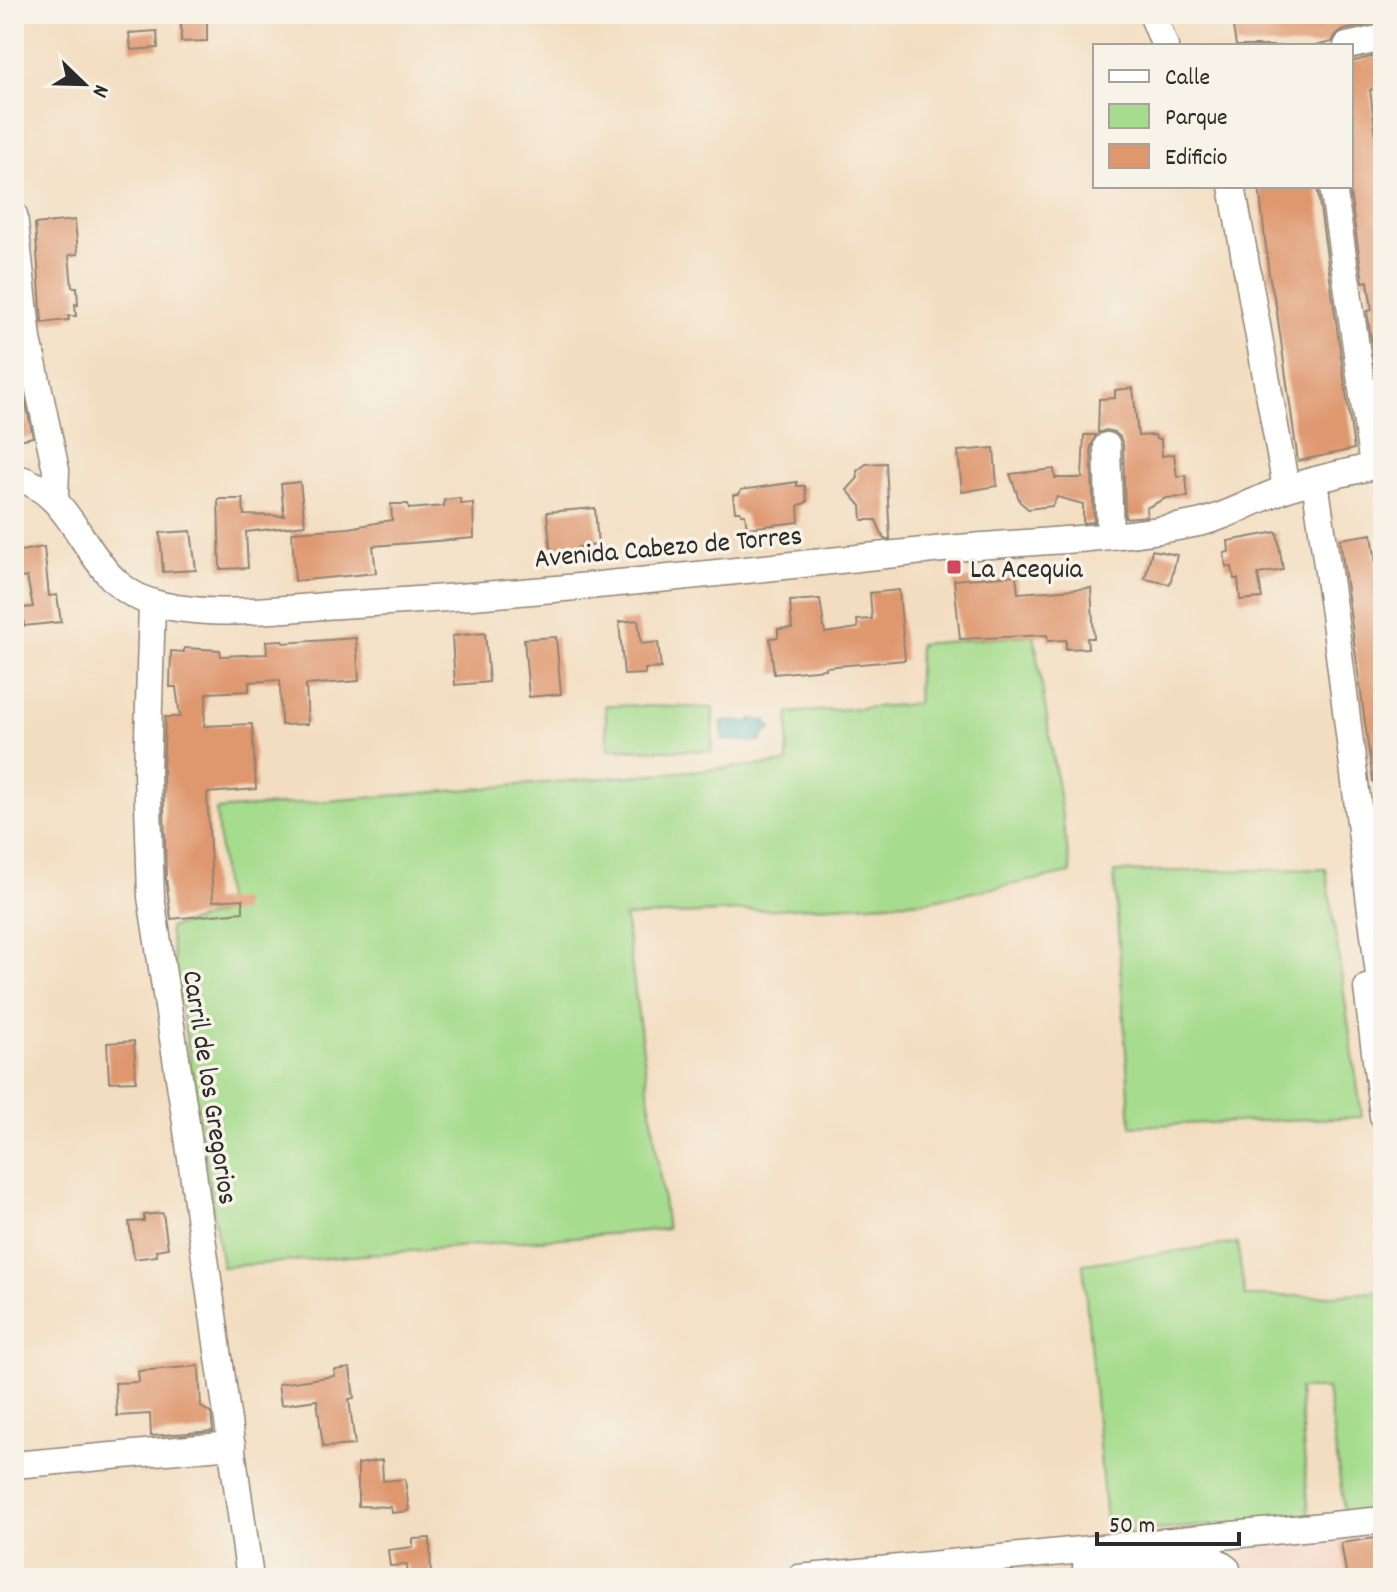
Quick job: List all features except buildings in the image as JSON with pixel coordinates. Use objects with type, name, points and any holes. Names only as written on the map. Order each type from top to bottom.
[{"type":"street","points":[[1152,14],[1164,44]]},
{"type":"street","points":[[1353,45],[1383,38]]},
{"type":"street","points":[[1232,188],[1286,488]]},
{"type":"street","points":[[1333,188],[1378,465]]},
{"type":"street","points":[[14,215],[28,339],[56,470],[55,498]]},
{"type":"street","points":[[1107,446],[1110,535]]},
{"type":"street","name":"Avenida Cabezo de Torres","points":[[14,477],[32,482],[55,498],[114,583],[152,603],[205,612],[402,601],[1110,535],[1201,523],[1286,488],[1378,465]]},
{"type":"street","points":[[1315,481],[1383,1007]]},
{"type":"street","name":"Carril de los Gregorios","points":[[152,603],[147,772],[151,897],[250,1578]]},
{"type":"street","points":[[1328,691],[1383,1116]]},
{"type":"street","points":[[14,1465],[232,1445]]},
{"type":"street","points":[[939,1578],[1001,1575],[1383,1520]]},
{"type":"street","points":[[799,1578],[1065,1566],[1134,1571],[1212,1558],[1227,1569],[1227,1578]]},
{"type":"shaded area","points":[[1383,1527],[1383,1578],[1242,1578],[1241,1545]]},
{"type":"green space","points":[[1034,635],[1071,873],[928,901],[625,917],[667,1229],[222,1267],[169,928],[226,912],[216,810],[787,763],[789,713],[917,704],[919,644]]},
{"type":"green space","points":[[605,705],[713,708],[712,751],[608,749]]},
{"type":"green space","points":[[1326,869],[1362,1117],[1131,1126],[1114,872]]},
{"type":"green space","points":[[1237,1243],[1245,1296],[1322,1296],[1383,1291],[1383,1511],[1345,1516],[1327,1389],[1299,1389],[1309,1517],[1107,1534],[1083,1264]]},
{"type":"water","points":[[751,719],[767,721],[771,729],[761,742],[722,740],[722,721],[751,722]]},
{"type":"place","name":"La Acequia","points":[[954,567]]}]
